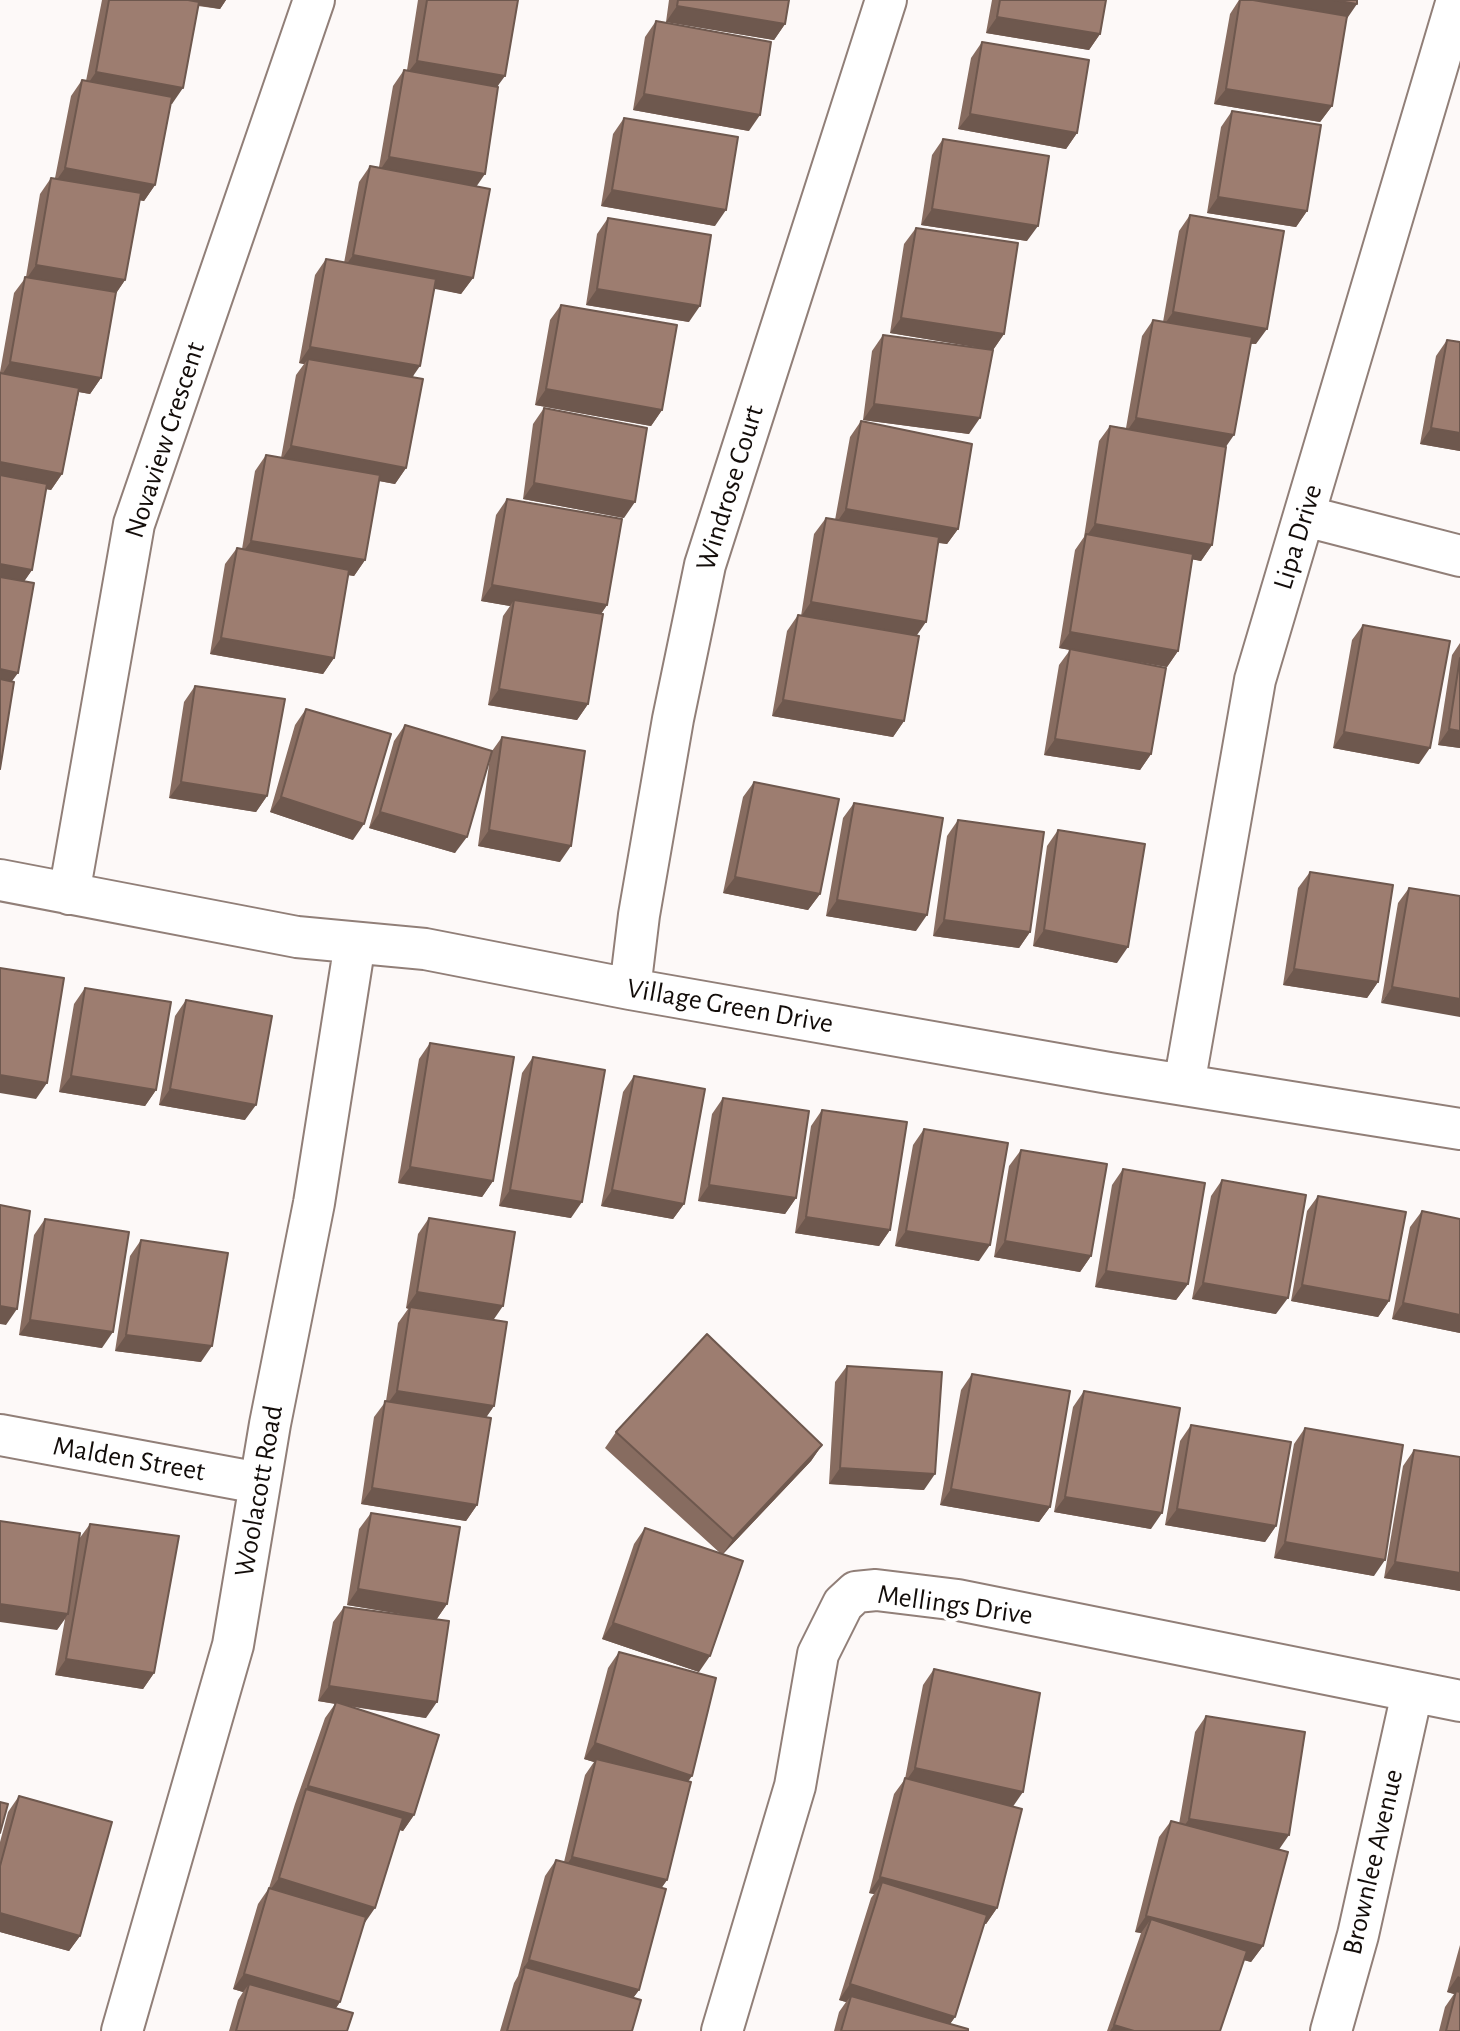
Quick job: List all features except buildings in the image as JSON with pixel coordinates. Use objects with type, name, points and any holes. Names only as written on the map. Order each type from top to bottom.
[{"type":"street","name":"Novaview Crescent","points":[[69,894],[134,524],[314,0]]},
{"type":"street","name":"Windrose Court","points":[[630,989],[639,915],[673,719],[705,565],[886,0]]},
{"type":"street","name":"Lipa Drive","points":[[1184,1085],[1255,680],[1457,0]]},
{"type":"street","points":[[1305,516],[1460,556]]},
{"type":"street","name":"Village Green Drive","points":[[0,880],[297,937],[425,949],[630,989],[1184,1085],[1460,1129]]},
{"type":"street","name":"Woolacott Road","points":[[122,2031],[233,1645],[259,1483],[314,1203],[355,943]]},
{"type":"street","name":"Malden Street","points":[[0,1435],[259,1483]]},
{"type":"street","name":"Mellings Drive","points":[[722,2031],[795,1786],[818,1654],[843,1604],[856,1592],[876,1590],[958,1600],[1460,1701]]},
{"type":"street","name":"Brownlee Avenue","points":[[1331,2031],[1358,1935],[1412,1693]]}]
